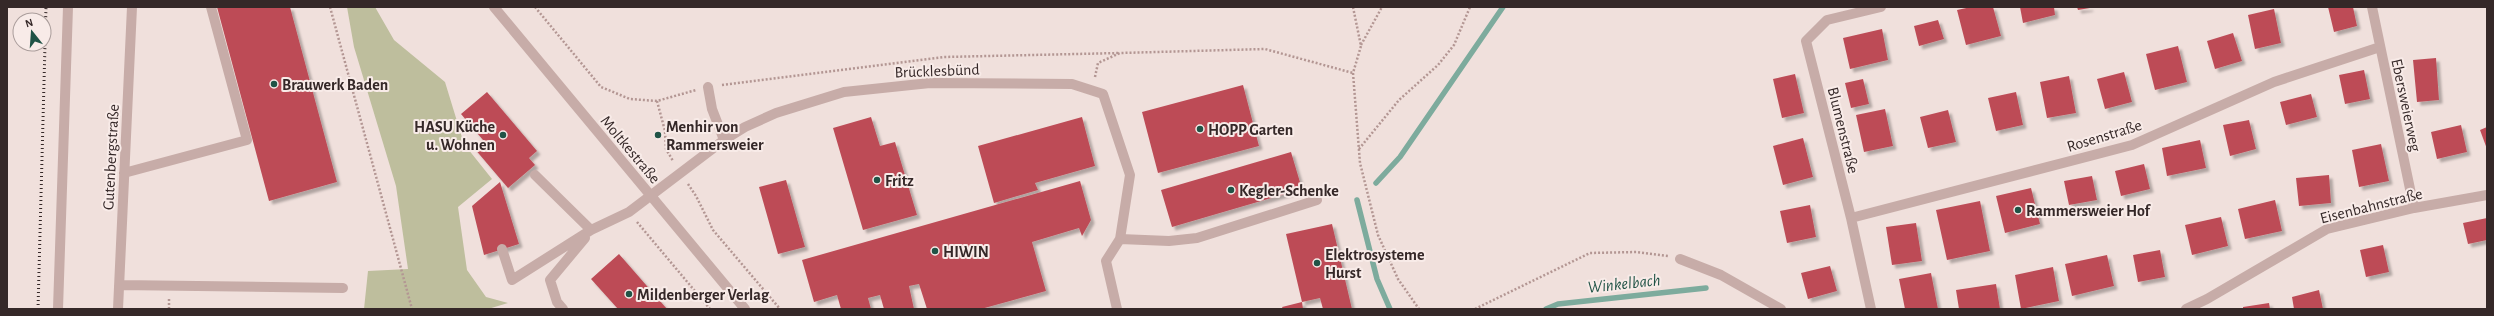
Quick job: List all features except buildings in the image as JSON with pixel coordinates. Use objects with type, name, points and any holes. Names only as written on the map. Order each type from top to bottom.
[{"type":"street","points":[[58,309],[68,7]]},
{"type":"street","name":"Gutenbergstraße","points":[[118,309],[132,7]]},
{"type":"street","points":[[124,173],[247,140],[211,7]]},
{"type":"street","name":"Moltkestraße","points":[[494,7],[745,309]]},
{"type":"street","name":"Blumenstraße","points":[[1871,309],[1851,218],[1806,41],[1827,20],[1881,7]]},
{"type":"street","name":"Ebersweierweg","points":[[2372,7],[2414,208]]},
{"type":"street","name":"Rosenstraße","points":[[1851,218],[2132,145],[2274,82],[2380,46]]},
{"type":"street","name":"Brücklesbünd","points":[[502,249],[512,280],[591,230],[629,212],[651,197],[679,172],[745,127],[776,112],[844,92],[930,83],[1072,84],[1103,94]]},
{"type":"street","points":[[708,87],[712,109],[724,140]]},
{"type":"street","points":[[1103,94],[1130,175],[1120,239],[1106,261],[1117,309]]},
{"type":"street","points":[[535,175],[591,230],[550,280],[557,302],[563,309]]},
{"type":"street","name":"Eisenbahnstraße","points":[[2186,309],[2198,306],[2327,229],[2414,208],[2487,195]]},
{"type":"street","points":[[1120,239],[1169,241],[1197,238],[1318,200]]},
{"type":"street","points":[[1680,258],[1721,275],[1781,309]]},
{"type":"street","points":[[119,285],[344,288]]},
{"type":"path","points":[[330,7],[412,309]]},
{"type":"path","points":[[535,7],[601,87],[630,99],[657,101],[708,87],[944,58],[1265,49],[1353,73]]},
{"type":"path","points":[[1353,7],[1361,46]]},
{"type":"path","points":[[1382,7],[1361,46],[1353,73],[1359,149],[1368,200],[1378,235],[1398,279],[1419,309]]},
{"type":"path","points":[[1359,149],[1399,100],[1438,65],[1454,45],[1470,7]]},
{"type":"path","points":[[1103,94],[1094,75],[1098,64],[1120,53]]},
{"type":"path","points":[[657,101],[665,131],[666,149],[679,172],[696,196],[713,230],[780,309]]},
{"type":"path","points":[[629,212],[710,309]]},
{"type":"path","points":[[1475,309],[1590,253],[1637,252],[1680,258]]},
{"type":"green space","points":[[347,7],[375,7],[394,40],[445,82],[464,144],[492,179],[458,207],[467,270],[486,297],[508,303],[488,309],[364,309],[368,271],[408,269],[396,186],[354,47]]},
{"type":"waterway","points":[[1376,183],[1400,157],[1503,7]]},
{"type":"waterway","points":[[1357,200],[1377,279],[1390,309]]},
{"type":"waterway","name":"Winkelbach","points":[[1546,309],[1558,304],[1706,288]]},
{"type":"railway","points":[[38,309],[46,7]]},
{"type":"place","name":"Brauwerk Baden","points":[[274,84]]},
{"type":"place","name":"HOPP Garten","points":[[1200,129]]},
{"type":"place","name":"HASU Küche u. Wohnen","points":[[503,135]]},
{"type":"place","name":"Menhir von Rammersweier","points":[[658,135]]},
{"type":"place","name":"Fritz","points":[[877,180]]},
{"type":"place","name":"Kegler-Schenke","points":[[1231,190]]},
{"type":"place","name":"Rammersweier Hof","points":[[2018,210]]},
{"type":"place","name":"HIWIN","points":[[935,251]]},
{"type":"place","name":"Elektrosysteme Hurst","points":[[1317,263]]},
{"type":"place","name":"Mildenberger Verlag","points":[[629,294]]}]
